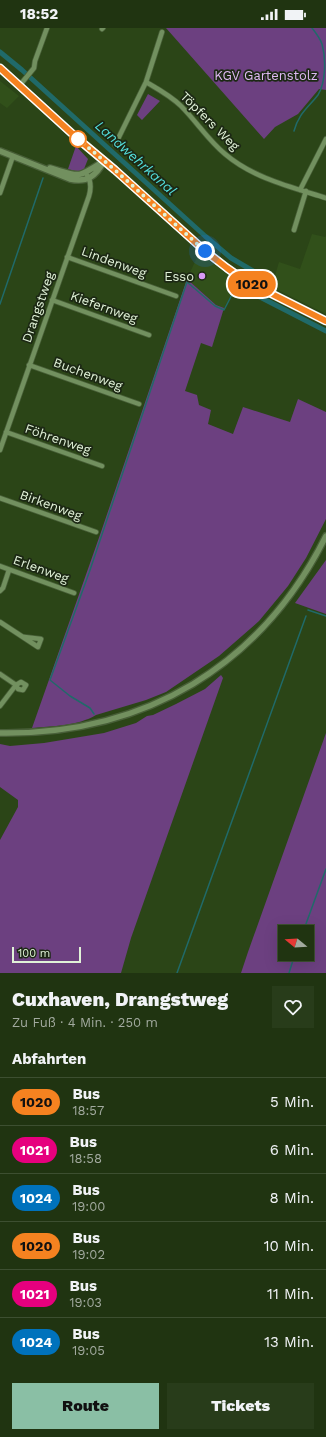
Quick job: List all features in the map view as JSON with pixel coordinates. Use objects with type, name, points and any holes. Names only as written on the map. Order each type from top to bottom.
[{"type":"main road","points":[[0,68],[205,251],[244,280],[326,321]]},
{"type":"street","points":[[20,85],[34,68],[35,61],[47,28]]},
{"type":"street","points":[[115,145],[146,82],[162,32]]},
{"type":"street","name":"Töpfers Weg","points":[[146,82],[173,99],[182,107],[209,139],[225,155],[258,174],[326,198]]},
{"type":"street","points":[[300,190],[326,139]]},
{"type":"street","points":[[0,151],[70,180],[83,180],[87,176],[99,170],[104,161]]},
{"type":"street","points":[[0,193],[13,156]]},
{"type":"street","name":"Drangstweg","points":[[0,450],[91,191],[87,176]]},
{"type":"street","points":[[294,230],[306,191]]},
{"type":"street","name":"Lindenweg","points":[[67,257],[176,296]]},
{"type":"street","name":"Kiefernweg","points":[[52,300],[149,335]]},
{"type":"street","name":"Buchenweg","points":[[29,365],[139,404]]},
{"type":"street","name":"Föhrenweg","points":[[6,432],[102,466]]},
{"type":"street","name":"Birkenweg","points":[[0,498],[96,532]]},
{"type":"street","points":[[0,733],[30,733],[60,730],[94,724],[140,710],[178,692],[217,668],[267,624],[293,592],[313,561],[326,536]]},
{"type":"street","name":"Erlenweg","points":[[0,566],[74,593]]},
{"type":"street","points":[[0,591],[3,588],[9,570]]},
{"type":"street","points":[[0,622],[24,637]]},
{"type":"street","points":[[0,674],[16,685],[0,706]]},
{"type":"shaded area","points":[[0,81],[19,96],[7,108],[0,103]]},
{"type":"shaded area","points":[[312,234],[326,236],[326,314],[264,283],[274,279],[279,262],[300,269]]},
{"type":"shaded area","points":[[199,253],[238,282],[224,308],[216,305],[187,279]]},
{"type":"green space","name":"KGV Gartenstolz","points":[[166,28],[326,28],[326,90],[319,89],[298,114],[275,127],[264,139]]},
{"type":"green space","points":[[148,94],[160,101],[142,120],[137,115]]},
{"type":"green space","points":[[76,146],[88,159],[84,169],[78,172],[68,169]]},
{"type":"green space","points":[[187,279],[216,305],[224,308],[212,347],[201,343],[185,391],[197,395],[199,405],[211,410],[208,424],[233,434],[243,407],[290,422],[298,399],[326,412],[326,519],[306,558],[288,586],[259,621],[219,656],[166,692],[146,700],[73,723],[32,728],[101,532]]},
{"type":"green space","points":[[326,560],[326,614],[295,603]]},
{"type":"green space","points":[[221,675],[223,678],[131,938],[121,973],[0,973],[0,840],[18,807],[18,800],[0,787],[0,744],[10,746],[44,743],[104,733],[136,723],[147,716],[153,715],[176,704],[205,689]]},
{"type":"green space","points":[[326,733],[326,973],[241,973],[248,952]]},
{"type":"waterway","points":[[294,131],[301,115],[318,95],[323,84],[325,63],[322,44],[312,28]]},
{"type":"waterway","name":"Landwehrkanal","points":[[0,52],[22,70],[205,236],[231,258],[255,272],[257,278]]},
{"type":"waterway","points":[[0,304],[43,178]]},
{"type":"waterway","points":[[94,714],[90,708],[70,696],[50,680],[89,573],[187,282],[215,306],[224,310],[237,285],[256,295]]},
{"type":"waterway","name":"Landwehrkanal","points":[[256,295],[326,331]]},
{"type":"waterway","points":[[308,610],[326,616]]},
{"type":"waterway","points":[[177,973],[306,616]]},
{"type":"waterway","points":[[306,925],[326,869]]},
{"type":"waterway","points":[[289,973],[293,961]]},
{"type":"bus line","name":"1020","points":[[0,68],[78,139],[159,208],[205,251],[244,280],[326,321]]},
{"type":"place","name":"Esso","points":[[202,276]]},
{"type":"route","points":[[78,139],[159,208],[205,251]]}]
